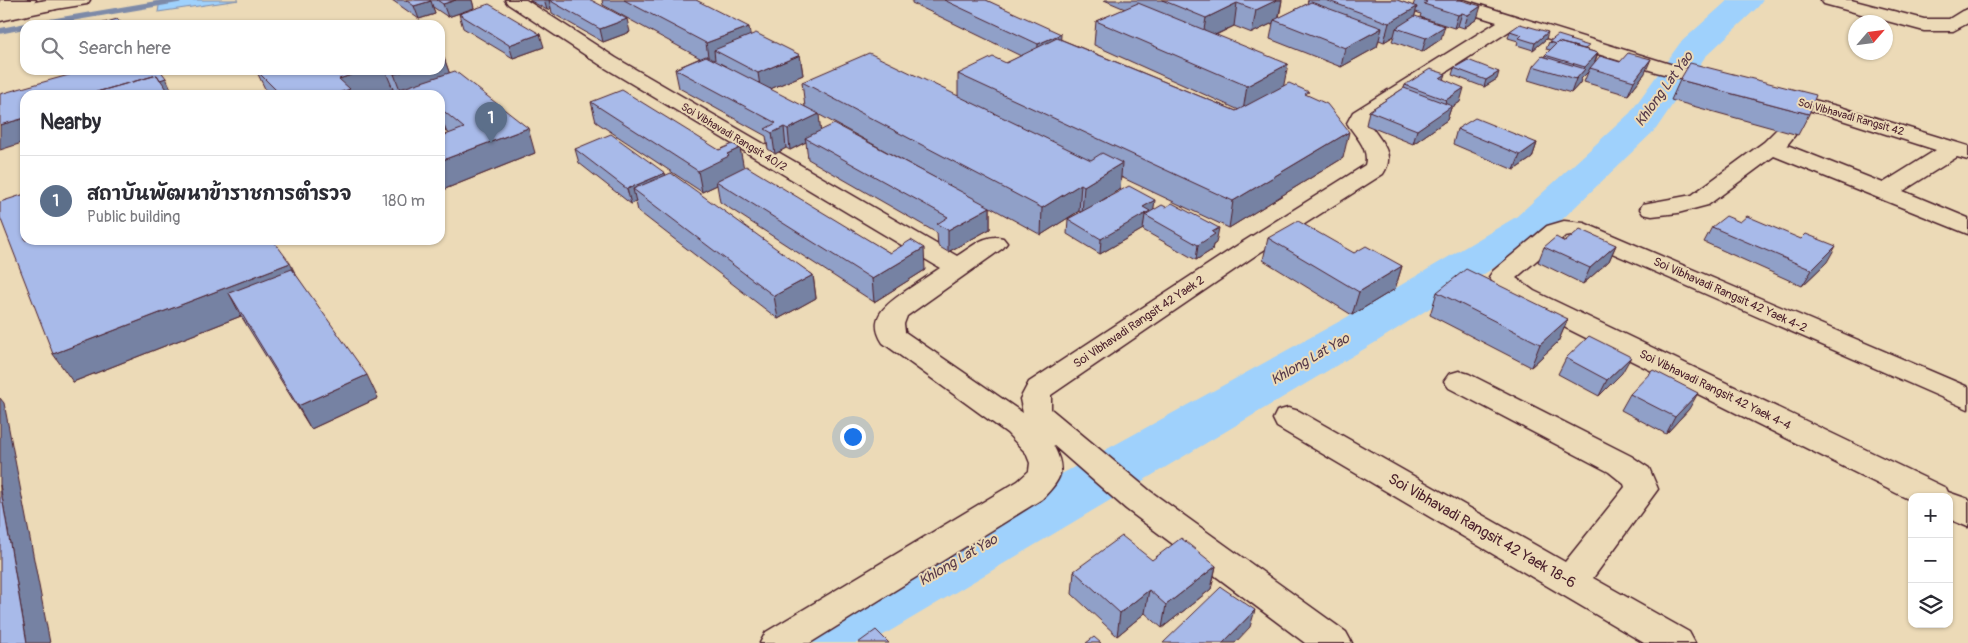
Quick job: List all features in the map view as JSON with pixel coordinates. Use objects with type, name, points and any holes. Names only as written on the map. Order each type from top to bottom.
[{"type":"main road","points":[[0,4],[27,0]]},
{"type":"main road","points":[[0,14],[81,0]]},
{"type":"main road","name":"Soi Vibhavadi Rangsit 40/2","points":[[514,0],[660,92],[959,268]]},
{"type":"main road","name":"Soi Vibhavadi Rangsit 42","points":[[1445,0],[1663,68],[1830,110],[1961,150]]},
{"type":"main road","points":[[1830,0],[1924,25],[1953,25],[1968,15]]},
{"type":"main road","name":"Soi Vibhavadi Rangsit 42 Yaek 2","points":[[1333,643],[1138,500],[1039,415],[1034,405],[1035,396],[1039,389],[1250,248],[1374,169],[1379,161],[1379,154],[1358,123],[1361,117],[1476,42],[1512,21]]},
{"type":"main road","points":[[1652,209],[1678,206],[1700,200],[1778,141],[1885,192],[1968,227]]},
{"type":"main road","points":[[1885,192],[1961,150]]},
{"type":"main road","name":"Soi Vibhavadi Rangsit 42 Yaek 4-2","points":[[1502,277],[1556,231],[1564,228],[1575,228],[1968,399]]},
{"type":"main road","points":[[779,643],[1030,490],[1044,476],[1046,463],[1039,447],[1018,425],[893,337],[889,328],[895,311],[994,243]]},
{"type":"main road","name":"Soi Vibhavadi Rangsit 42 Yaek 4-4","points":[[1502,277],[1512,289],[1525,297],[1926,493]]},
{"type":"main road","points":[[1459,381],[1620,464],[1638,477],[1642,488],[1570,582]]},
{"type":"main road","name":"Soi Vibhavadi Rangsit 42 Yaek 18-6","points":[[1288,419],[1676,643]]},
{"type":"main road","points":[[1953,506],[1968,514]]},
{"type":"water","points":[[160,0],[239,0],[158,12]]},
{"type":"building","points":[[406,0],[429,0],[431,1],[414,6]]},
{"type":"building","points":[[437,0],[456,0],[443,4]]},
{"type":"building","points":[[549,0],[591,0],[627,19],[600,29]]},
{"type":"building","points":[[624,0],[696,0],[749,27],[706,43]]},
{"type":"building","points":[[944,0],[986,0],[1061,34],[1038,44]]},
{"type":"building","points":[[1162,0],[1277,0],[1256,10],[1237,3],[1206,18]]},
{"type":"building","points":[[1326,0],[1397,0],[1417,7],[1389,23]]},
{"type":"building","points":[[1422,0],[1461,0],[1481,6],[1468,15],[1462,13],[1458,15],[1424,4],[1427,2]]},
{"type":"building","points":[[1311,2],[1382,28],[1345,48],[1274,20]]},
{"type":"building","points":[[1138,3],[1288,64],[1247,86],[1096,21]]},
{"type":"building","points":[[489,4],[540,34],[509,45],[459,14]]},
{"type":"building","points":[[1415,16],[1445,26],[1426,38],[1396,28]]},
{"type":"building","points":[[1520,24],[1548,32],[1535,43],[1519,38],[1522,35],[1510,31]]},
{"type":"building","points":[[756,33],[800,55],[758,73],[714,50]]},
{"type":"building","points":[[1558,35],[1589,46],[1585,49],[1558,42],[1556,44],[1549,42]]},
{"type":"building","points":[[1057,38],[1236,111],[1289,83],[1309,92],[1305,94],[1327,104],[1349,132],[1233,201],[958,74],[993,57],[1006,63]]},
{"type":"building","points":[[1558,42],[1598,53],[1585,67],[1545,55]]},
{"type":"building","points":[[869,53],[1091,160],[1102,153],[1122,163],[1084,186],[1081,184],[1042,208],[802,82]]},
{"type":"building","points":[[1628,53],[1651,59],[1634,81],[1590,68],[1600,56],[1620,62]]},
{"type":"building","points":[[706,56],[819,114],[788,129],[784,127],[772,133],[765,129],[776,123],[675,69]]},
{"type":"building","points":[[1542,56],[1585,69],[1576,79],[1533,66]]},
{"type":"building","points":[[1468,60],[1499,72],[1486,80],[1454,68]]},
{"type":"building","points":[[1690,63],[1816,95],[1809,114],[1680,80]]},
{"type":"building","points":[[1430,69],[1446,74],[1440,78],[1464,88],[1446,100],[1405,85]]},
{"type":"building","points":[[455,71],[528,128],[445,159],[445,135],[464,128],[445,112],[445,90],[397,90]]},
{"type":"building","points":[[69,75],[157,75],[104,90],[20,90],[20,119],[0,125],[0,94]]},
{"type":"building","points":[[157,75],[164,75],[166,78],[160,80]]},
{"type":"building","points":[[157,75],[168,90],[104,90]]},
{"type":"building","points":[[261,75],[351,75],[339,79],[350,89],[347,90],[276,90]]},
{"type":"building","points":[[1404,88],[1452,106],[1417,130],[1369,111]]},
{"type":"building","points":[[622,90],[719,150],[733,144],[740,148],[727,154],[729,156],[698,171],[591,102]]},
{"type":"building","points":[[1475,118],[1537,143],[1520,155],[1457,129]]},
{"type":"building","points":[[834,124],[990,207],[948,230],[937,224],[948,217],[805,138]]},
{"type":"building","points":[[611,134],[665,173],[627,189],[575,149]]},
{"type":"building","points":[[746,166],[890,253],[911,240],[924,248],[872,279],[716,181]]},
{"type":"building","points":[[671,173],[813,275],[774,296],[633,189]]},
{"type":"building","points":[[1129,186],[1155,200],[1143,207],[1150,211],[1101,239],[1068,219]]},
{"type":"building","points":[[20,196],[20,245],[277,245],[290,263],[53,354],[0,217],[0,202]]},
{"type":"building","points":[[1172,203],[1219,228],[1212,232],[1215,234],[1198,245],[1145,215],[1162,205],[1166,207]]},
{"type":"building","points":[[1726,216],[1740,222],[1747,216],[1801,239],[1806,234],[1836,246],[1812,270],[1712,227]]},
{"type":"building","points":[[1298,221],[1354,253],[1366,246],[1402,266],[1359,292],[1268,238]]},
{"type":"building","points":[[1580,229],[1616,245],[1590,268],[1544,247],[1556,237],[1565,242]]},
{"type":"building","points":[[292,269],[367,375],[298,406],[229,293]]},
{"type":"building","points":[[1466,269],[1568,319],[1540,344],[1437,292]]},
{"type":"building","points":[[1589,336],[1631,357],[1607,380],[1566,358]]},
{"type":"building","points":[[1653,370],[1698,393],[1675,417],[1630,394]]},
{"type":"building","points":[[0,485],[27,643],[0,643]]},
{"type":"building","points":[[1122,536],[1152,560],[1181,538],[1216,566],[1166,605],[1149,590],[1120,613],[1074,571]]},
{"type":"building","points":[[1221,587],[1255,610],[1223,643],[1163,643]]},
{"type":"building","points":[[876,630],[889,643],[858,643]]},
{"type":"building","points":[[1094,637],[1101,643],[1086,643]]},
{"type":"waterway","points":[[61,20],[179,0]]},
{"type":"waterway","name":"Khlong Lat Yao","points":[[813,643],[1359,331],[1531,226],[1643,121],[1692,50],[1747,0]]},
{"type":"waterway","points":[[0,31],[20,27]]},
{"type":"place","name":"สถาบันพัฒนาข้าราชการตำรวจ","points":[[491,143]]}]
